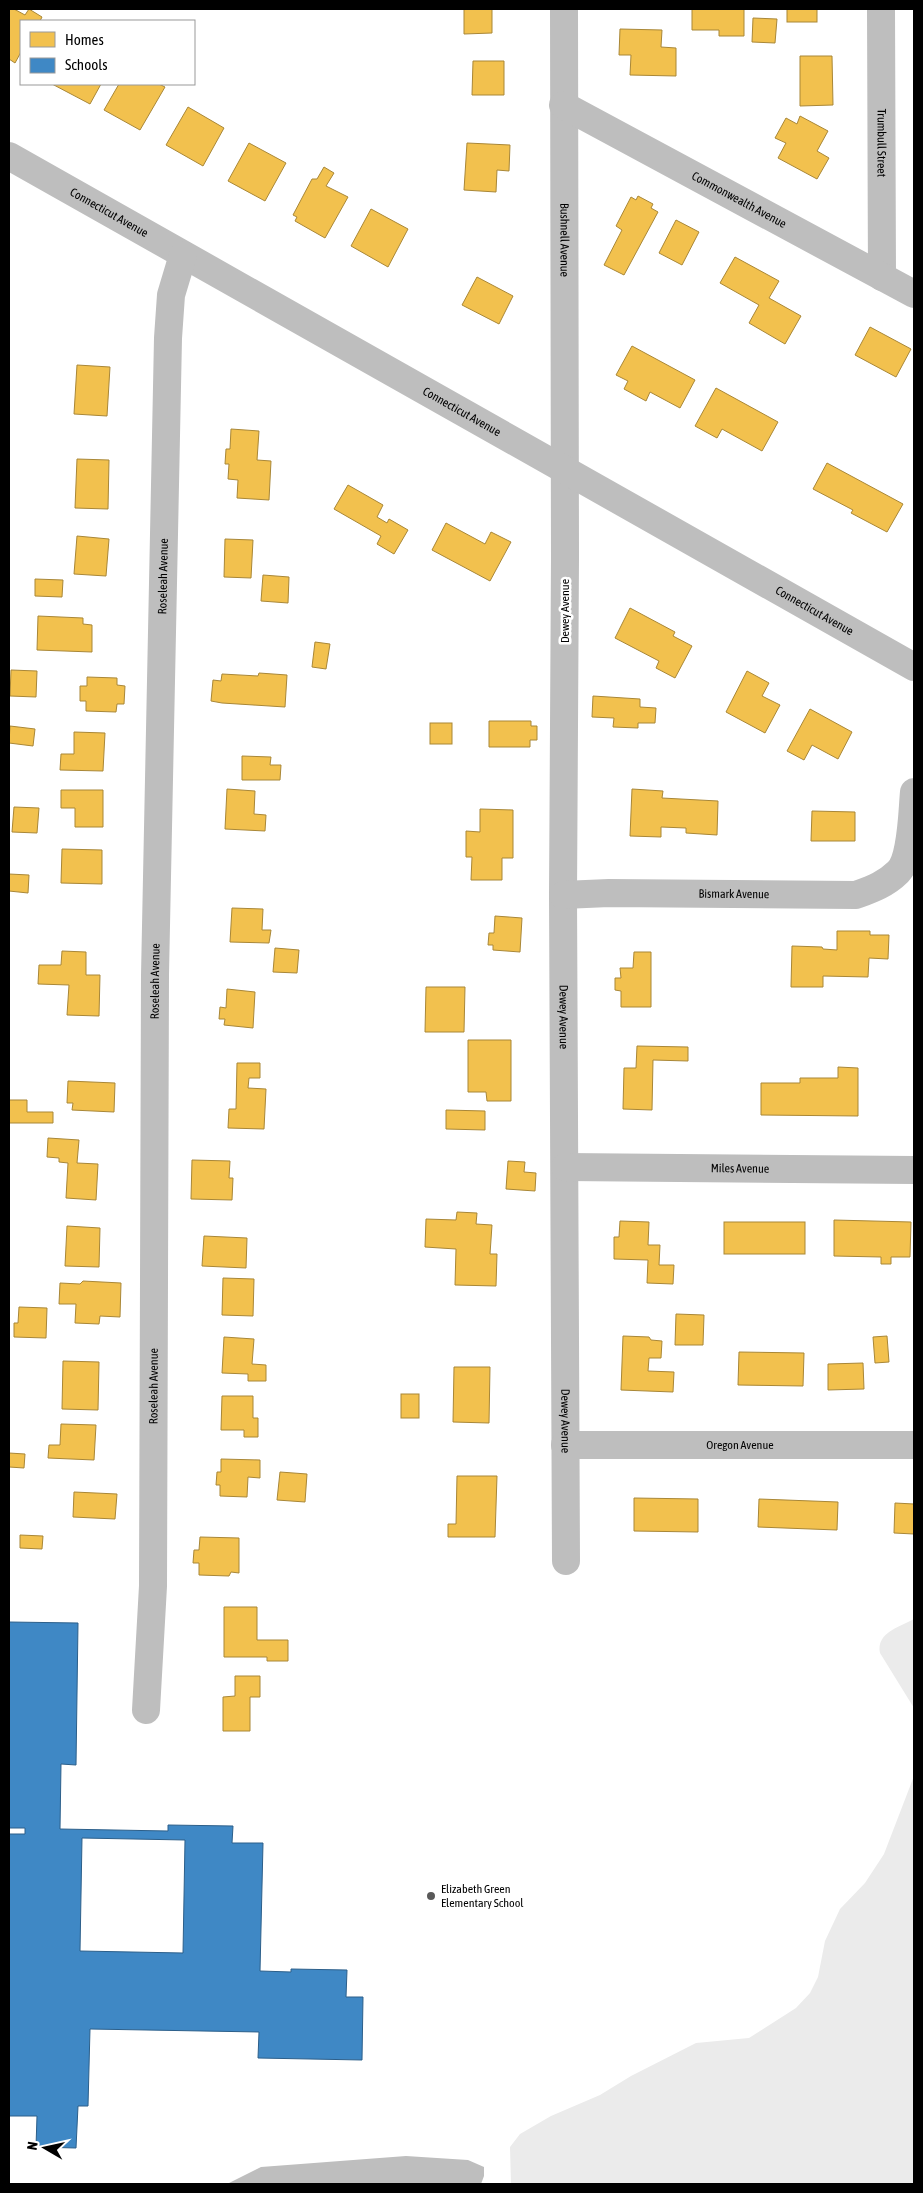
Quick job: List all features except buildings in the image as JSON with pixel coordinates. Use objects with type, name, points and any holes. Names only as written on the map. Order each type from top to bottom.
[{"type":"street","name":"Bushnell Avenue","points":[[564,9],[565,471]]},
{"type":"street","name":"Trumbull Street","points":[[881,9],[882,277]]},
{"type":"street","name":"Commonwealth Avenue","points":[[563,105],[914,294]]},
{"type":"street","name":"Connecticut Avenue","points":[[9,156],[914,667]]},
{"type":"street","name":"Roseleah Avenue","points":[[146,1710],[153,1586],[155,975],[168,338],[171,295],[183,255]]},
{"type":"street","name":"Dewey Avenue","points":[[565,471],[563,895],[566,1561]]},
{"type":"street","name":"Bismark Avenue","points":[[563,895],[609,893],[856,894],[880,886],[899,871],[907,855],[914,792]]},
{"type":"street","name":"Miles Avenue","points":[[565,1167],[914,1170]]},
{"type":"street","name":"Oregon Avenue","points":[[565,1445],[914,1445]]},
{"type":"shaded area","points":[[914,1619],[914,1708],[880,1653],[880,1646],[882,1640],[890,1632]]},
{"type":"shaded area","points":[[914,1776],[914,2184],[511,2184],[510,2147],[520,2134],[551,2116],[600,2095],[631,2076],[696,2043],[749,2038],[796,2008],[810,1993],[818,1977],[825,1941],[840,1909],[865,1883],[884,1854]]},
{"type":"shaded area","points":[[406,2156],[468,2160],[484,2167],[484,2176],[481,2184],[227,2184],[261,2167]]},
{"type":"place","name":"Elizabeth Green Elementary School","points":[[431,1896]]}]
